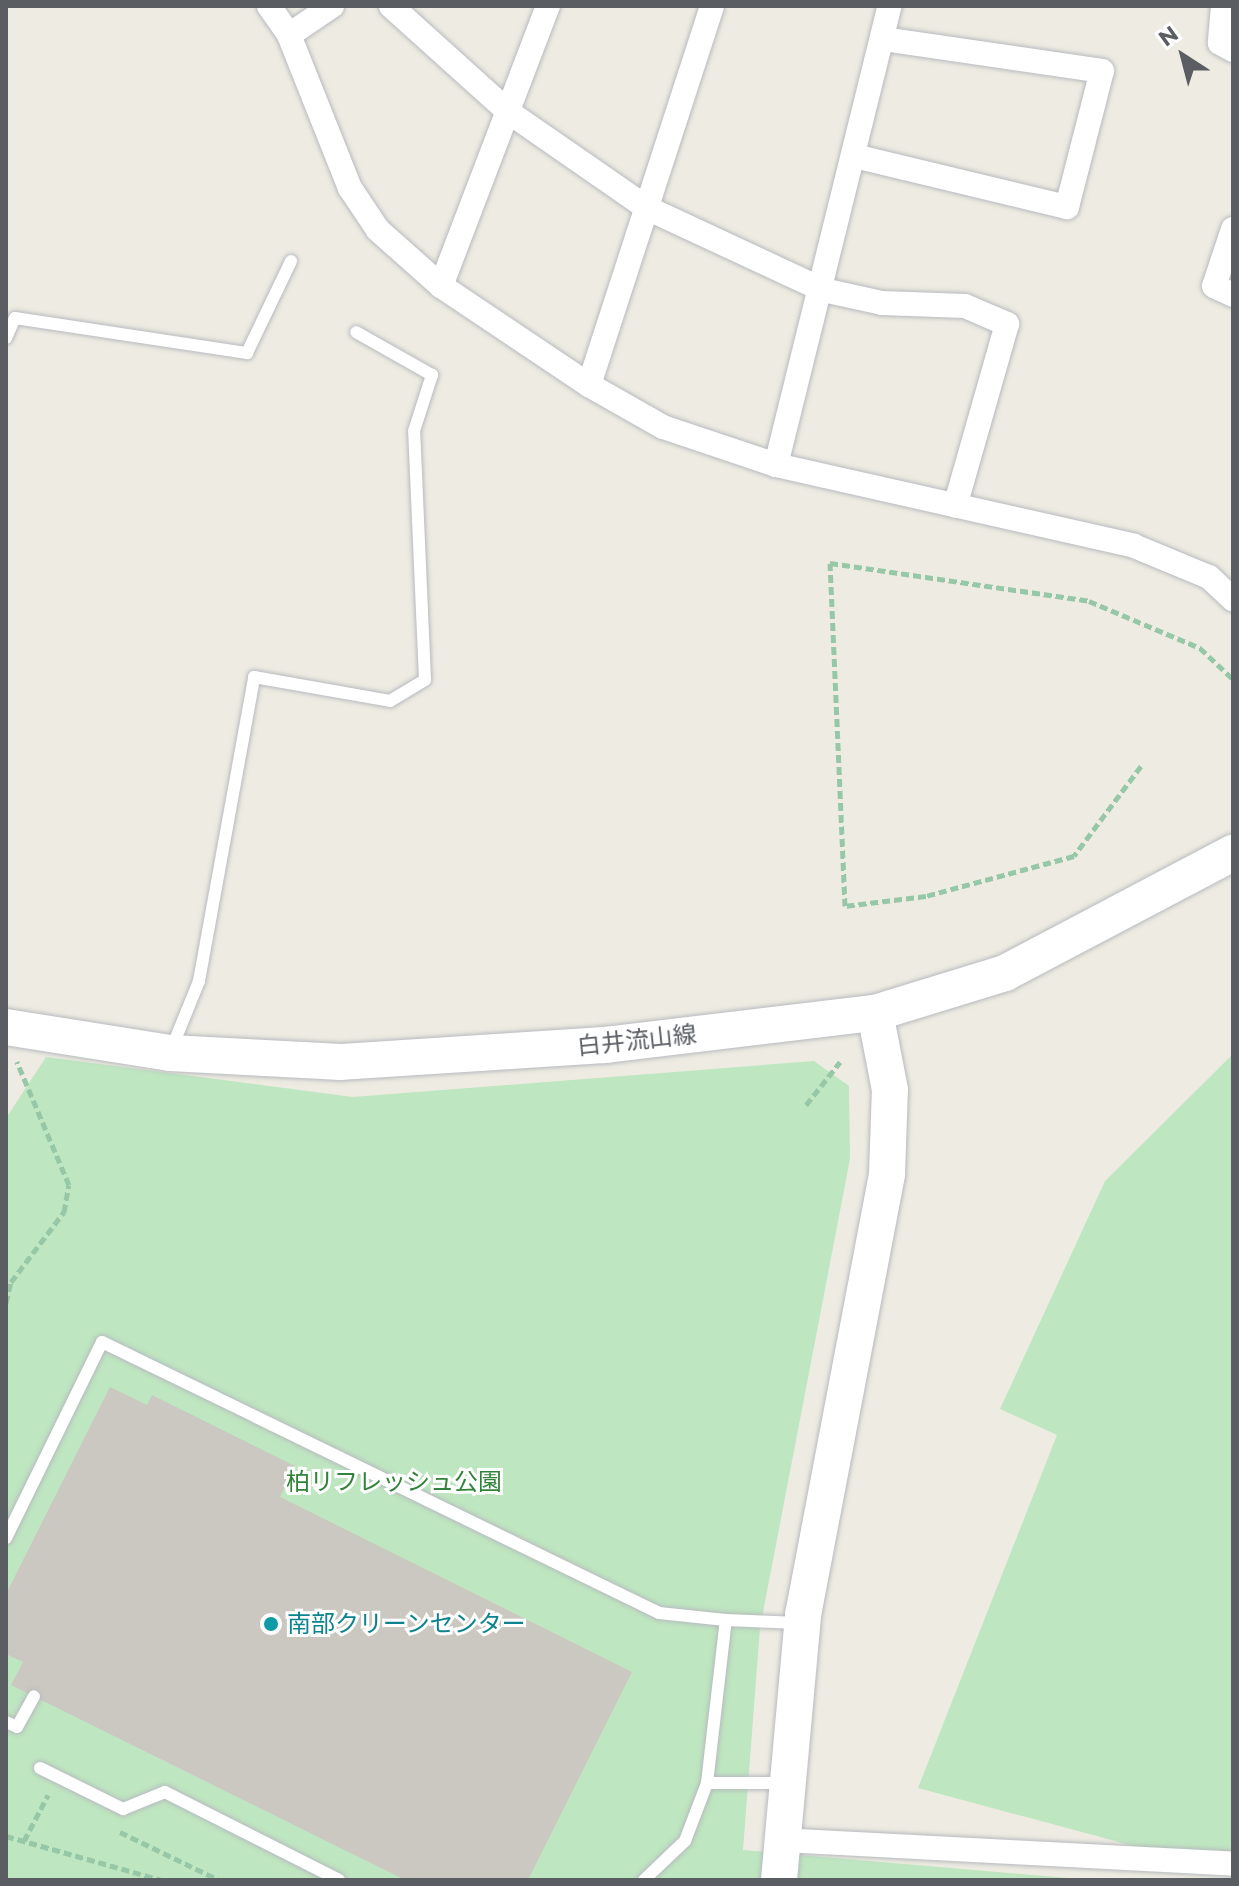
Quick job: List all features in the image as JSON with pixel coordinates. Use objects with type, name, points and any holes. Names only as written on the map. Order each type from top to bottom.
[{"type":"main road","name":"白井流山線","points":[[6,1027],[170,1053],[341,1062],[605,1045],[875,1013],[1005,973],[1233,853]]},
{"type":"main road","points":[[779,1880],[785,1783],[802,1624],[887,1174],[890,1090],[875,1013]]},
{"type":"street","points":[[269,6],[289,35],[350,188],[378,230],[441,286],[589,385],[663,427],[776,465],[1134,546],[1209,577],[1233,599]]},
{"type":"street","points":[[289,35],[332,6]]},
{"type":"street","points":[[391,6],[510,113],[647,208],[823,290],[882,303],[965,306],[1007,324],[955,506]]},
{"type":"street","points":[[441,286],[510,113],[548,6]]},
{"type":"street","points":[[589,385],[712,6]]},
{"type":"street","points":[[776,465],[823,290],[890,6]]},
{"type":"street","points":[[1223,6],[1220,43],[1233,50]]},
{"type":"street","points":[[854,156],[1067,207],[1102,71],[882,39]]},
{"type":"street","points":[[1233,229],[1214,286],[1233,295]]},
{"type":"street","points":[[781,1840],[1233,1864]]},
{"type":"lane","points":[[6,338],[15,318],[247,353],[291,261]]},
{"type":"lane","points":[[170,1053],[199,981],[254,677],[390,701],[425,680],[414,431],[432,375],[356,332]]},
{"type":"lane","points":[[6,1538],[102,1342],[659,1613],[802,1624]]},
{"type":"lane","points":[[644,1880],[685,1841],[707,1783],[726,1620]]},
{"type":"lane","points":[[6,1722],[17,1727],[34,1696]]},
{"type":"lane","points":[[40,1768],[123,1809],[165,1792],[339,1880]]},
{"type":"lane","points":[[707,1783],[785,1783]]},
{"type":"path","points":[[1141,766],[1074,856],[926,896],[845,906],[830,563],[1089,601],[1200,648],[1233,679]]},
{"type":"path","points":[[6,1303],[19,1270],[64,1212],[69,1185],[17,1062]]},
{"type":"path","points":[[806,1105],[840,1062]]},
{"type":"path","points":[[24,1841],[48,1794],[61,1803]]},
{"type":"path","points":[[104,1824],[219,1880]]},
{"type":"path","points":[[6,1836],[162,1880]]},
{"type":"green space","points":[[1233,1054],[1233,1861],[1193,1862],[918,1788],[1057,1435],[1000,1409],[1105,1181]]},
{"type":"green space","name":"柏リフレッシュ公園","points":[[46,1057],[353,1097],[814,1061],[849,1086],[850,1159],[760,1628],[743,1850],[1092,1880],[6,1880],[6,1118]]},
{"type":"building","name":"南部クリーンセンター","points":[[110,1387],[147,1405],[152,1395],[295,1466],[280,1497],[632,1672],[528,1880],[405,1880],[11,1685],[23,1662],[6,1654],[6,1594]]},
{"type":"place","name":"南部クリーンセンター","points":[[271,1624]]}]
